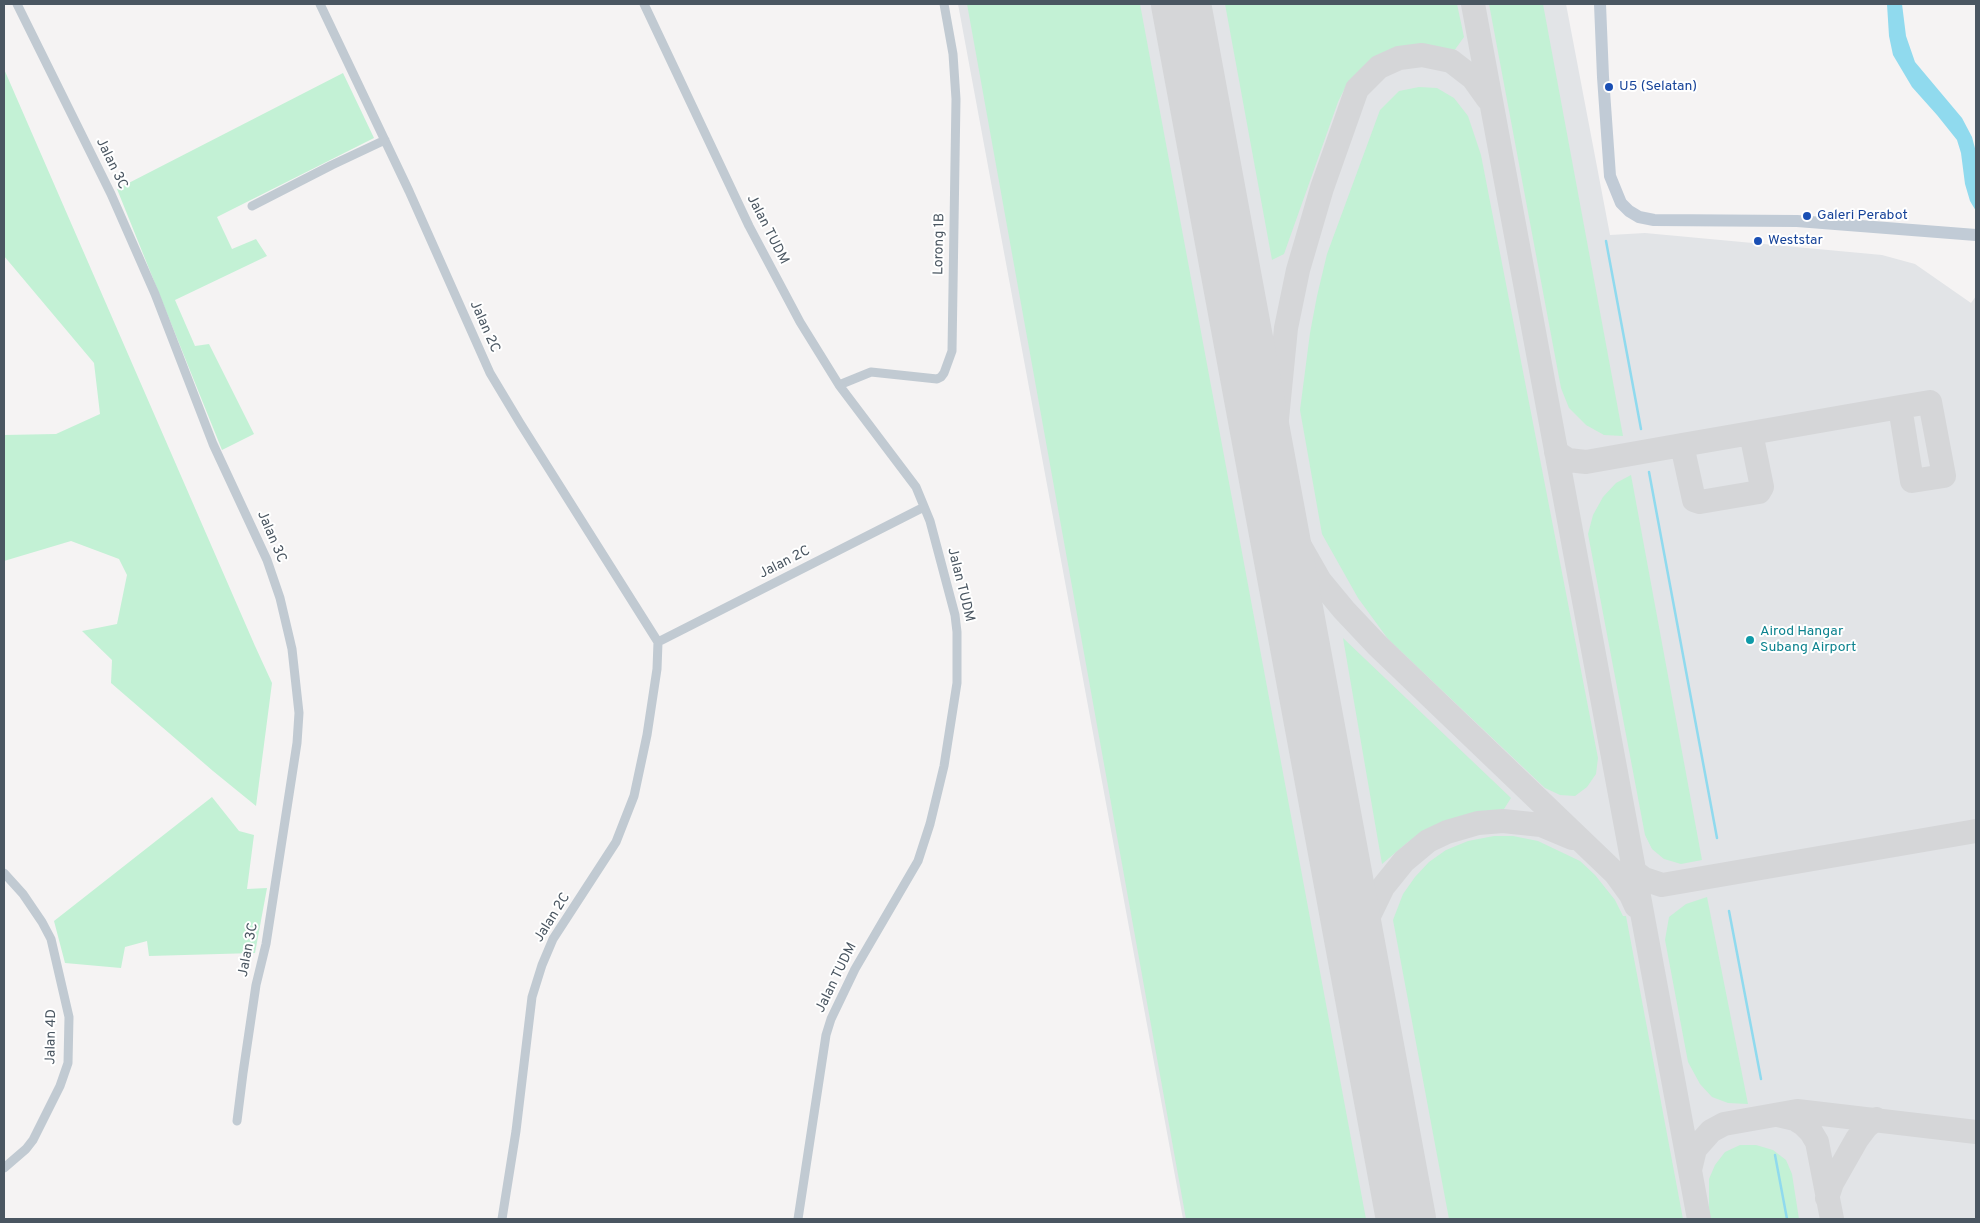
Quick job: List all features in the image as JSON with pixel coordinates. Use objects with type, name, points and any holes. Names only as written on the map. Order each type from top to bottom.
[{"type":"street","name":"Jalan 3C","points":[[17,4],[110,194],[155,294],[213,444],[267,560],[280,598],[292,649],[299,713],[297,743],[266,944],[256,985],[242,1073],[237,1122]]},
{"type":"street","name":"Jalan 2C","points":[[320,4],[385,140],[496,384],[658,642],[657,669],[634,796],[616,842],[553,939],[542,964],[532,997],[516,1131],[502,1219]]},
{"type":"street","name":"Jalan TUDM","points":[[644,4],[749,226],[800,322],[839,385],[916,487],[930,521],[955,615],[957,632],[956,684],[944,766],[930,824],[918,861],[838,1003],[826,1035],[798,1219]]},
{"type":"street","name":"Lorong 1B","points":[[839,385],[871,372],[936,379],[942,377],[948,367],[952,351],[956,99],[953,54],[944,4]]},
{"type":"street","points":[[1600,4],[1602,77],[1610,176],[1621,203],[1629,211],[1654,220],[1797,221],[1976,235]]},
{"type":"street","points":[[252,206],[385,140]]},
{"type":"street","points":[[1762,222],[1796,229],[1976,243]]},
{"type":"street","name":"Jalan 2C","points":[[658,642],[924,507]]},
{"type":"street","name":"Jalan 4D","points":[[4,873],[23,894],[51,939],[69,1017],[68,1063],[60,1086],[33,1140],[4,1168]]},
{"type":"shaded area","points":[[958,4],[1566,4],[1610,235],[1645,233],[1882,255],[1915,264],[1971,303],[1976,296],[1976,1219],[1183,1219]]},
{"type":"green space","points":[[967,4],[1140,4],[1366,1219],[1186,1219]]},
{"type":"green space","points":[[1225,4],[1457,4],[1464,37],[1454,51],[1431,46],[1407,46],[1381,54],[1347,84],[1338,102],[1284,254],[1272,260]]},
{"type":"green space","points":[[1489,4],[1543,4],[1623,436],[1604,435],[1586,425],[1569,408],[1561,388]]},
{"type":"green space","points":[[4,69],[272,683],[256,806],[111,683],[112,660],[82,631],[117,624],[127,575],[119,559],[71,541],[4,561],[4,435],[56,434],[100,414],[94,363],[4,256]]},
{"type":"green space","points":[[343,73],[374,138],[217,217],[232,249],[256,239],[267,256],[175,300],[195,346],[209,344],[254,434],[222,450],[117,189]]},
{"type":"green space","points":[[1419,87],[1437,88],[1454,98],[1468,116],[1481,155],[1598,758],[1596,774],[1587,787],[1575,796],[1560,795],[1545,788],[1388,639],[1358,598],[1322,534],[1300,410],[1317,296],[1327,254],[1380,110],[1399,91]]},
{"type":"green space","points":[[1631,475],[1702,860],[1681,864],[1664,859],[1652,849],[1645,835],[1588,534],[1593,515],[1603,497],[1616,483]]},
{"type":"green space","points":[[1343,638],[1511,798],[1504,809],[1477,813],[1443,823],[1408,842],[1382,864]]},
{"type":"green space","points":[[212,797],[239,831],[254,835],[247,889],[267,888],[255,953],[149,956],[147,941],[125,947],[121,968],[65,963],[54,921]]},
{"type":"green space","points":[[1494,836],[1513,836],[1538,841],[1580,861],[1595,875],[1615,900],[1623,916],[1626,916],[1683,1219],[1449,1219],[1393,920],[1403,894],[1429,862],[1446,850],[1468,841]]},
{"type":"green space","points":[[1707,897],[1748,1104],[1728,1103],[1712,1097],[1700,1084],[1688,1062],[1665,940],[1669,917],[1686,904]]},
{"type":"green space","points":[[1740,1145],[1756,1145],[1773,1150],[1786,1160],[1792,1174],[1799,1219],[1709,1219],[1709,1179],[1715,1165],[1725,1152]]},
{"type":"water","points":[[1887,4],[1902,4],[1906,36],[1915,62],[1962,118],[1972,137],[1976,152],[1976,211],[1970,201],[1965,184],[1961,153],[1957,140],[1912,87],[1893,55],[1889,36]]},
{"type":"waterway","points":[[1606,241],[1641,429]]},
{"type":"waterway","points":[[1649,472],[1717,838]]},
{"type":"waterway","points":[[1729,911],[1761,1079]]},
{"type":"waterway","points":[[1775,1155],[1787,1219]]},
{"type":"taxiway","points":[[1473,4],[1699,1219]]},
{"type":"taxiway","points":[[1281,545],[1277,493],[1276,429],[1286,328],[1298,270],[1322,188],[1357,89],[1379,67],[1399,58],[1422,55],[1451,61],[1473,78],[1488,99]]},
{"type":"taxiway","points":[[1556,452],[1568,460],[1586,462],[1682,445],[1900,407],[1930,402],[1944,476],[1912,481],[1900,407]]},
{"type":"taxiway","points":[[1682,445],[1694,500],[1700,502],[1759,492],[1762,487],[1751,433]]},
{"type":"taxiway","points":[[1283,510],[1300,546],[1320,581],[1344,610],[1377,645],[1615,873],[1631,895],[1636,906]]},
{"type":"taxiway","points":[[1364,993],[1361,957],[1363,937],[1368,918],[1383,887],[1404,861],[1428,841],[1447,832],[1478,823],[1503,821],[1541,825],[1572,838]]},
{"type":"taxiway","points":[[1635,872],[1644,879],[1662,885],[1976,831]]},
{"type":"taxiway","points":[[1690,1170],[1695,1149],[1711,1131],[1724,1124],[1797,1111],[1976,1132]]},
{"type":"taxiway","points":[[1778,1115],[1795,1119],[1803,1124],[1817,1142],[1832,1219]]},
{"type":"taxiway","points":[[1827,1198],[1832,1183],[1857,1139],[1866,1127],[1876,1119]]},
{"type":"runway","points":[[1181,4],[1406,1219]]},
{"type":"place","name":"U5 (Selatan)","points":[[1609,87]]},
{"type":"place","name":"Galeri Perabot","points":[[1807,216]]},
{"type":"place","name":"Weststar","points":[[1758,241]]},
{"type":"place","name":"Airod Hangar Subang Airport","points":[[1750,640]]}]
